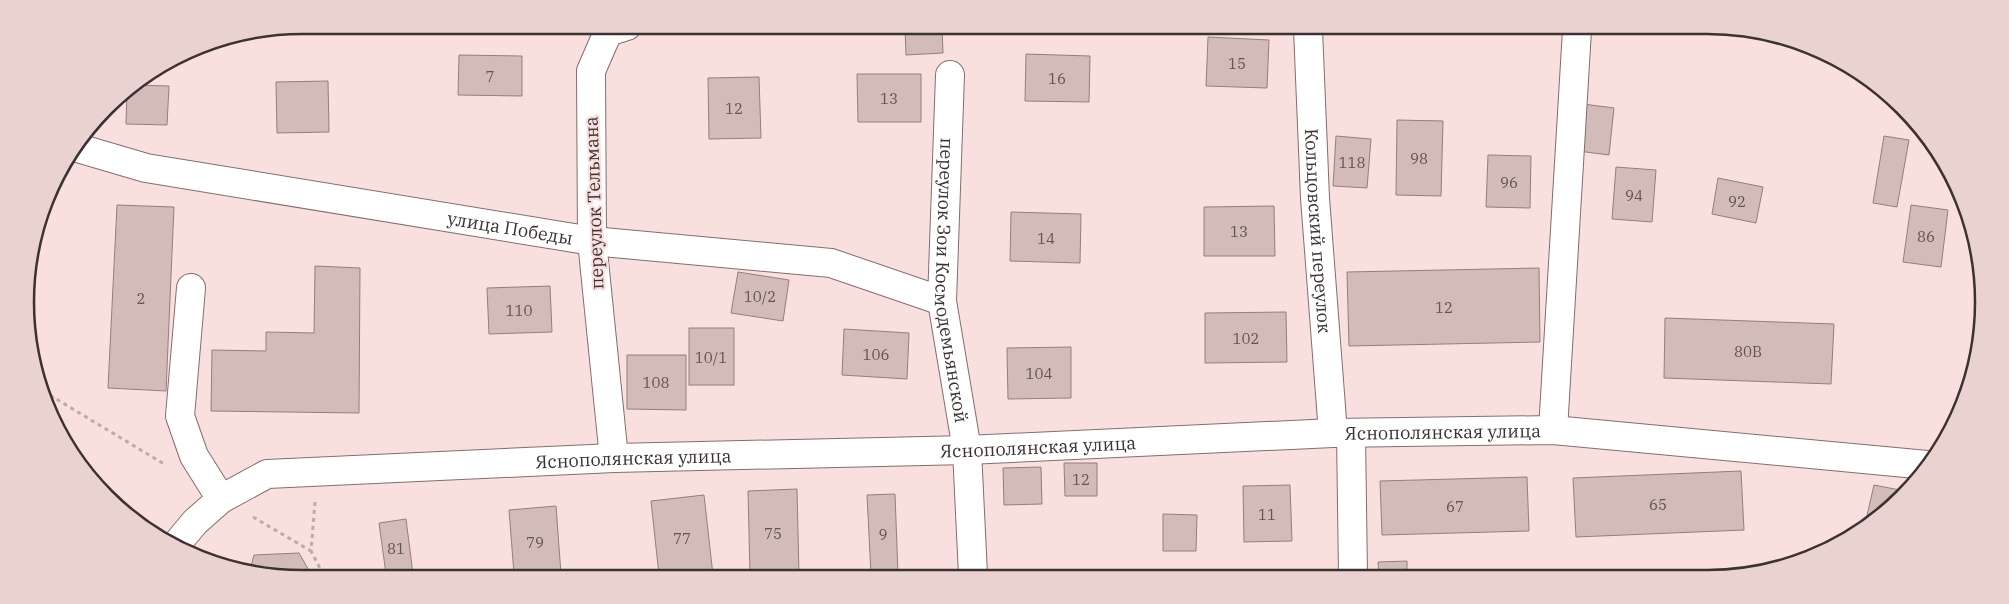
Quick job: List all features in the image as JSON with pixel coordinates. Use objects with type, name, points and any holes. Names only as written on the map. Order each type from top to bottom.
[{"type":"street","name":"переулок Тельмана","points":[[607,34],[591,71],[592,241],[614,458]]},
{"type":"street","name":"Кольцовский переулок","points":[[1308,34],[1315,198],[1342,433],[1353,570]]},
{"type":"street","points":[[1552,430],[1577,34]]},
{"type":"street","name":"переулок Зои Космодемьянской","points":[[950,75],[942,301],[967,450],[972,570]]},
{"type":"street","name":"улица Победы","points":[[82,149],[146,168],[592,241],[830,263],[942,301]]},
{"type":"street","points":[[191,288],[180,416],[194,456],[221,499]]},
{"type":"street","name":"Яснополянская улица","points":[[179,541],[195,522],[221,499],[267,474],[614,458],[967,450],[1342,433],[1552,430],[1920,464]]},
{"type":"path","points":[[51,395],[172,469]]},
{"type":"path","points":[[317,472],[311,551],[321,570]]},
{"type":"path","points":[[246,513],[311,551]]},
{"type":"building","points":[[905,34],[942,34],[943,53],[906,55]]},
{"type":"building","points":[[1208,37],[1269,40],[1267,88],[1206,86]]},
{"type":"building","points":[[1026,54],[1090,56],[1089,102],[1025,101]]},
{"type":"building","points":[[459,55],[522,56],[522,96],[458,95]]},
{"type":"building","points":[[857,74],[921,74],[921,122],[858,122]]},
{"type":"building","points":[[759,77],[761,138],[709,139],[708,78]]},
{"type":"building","points":[[328,81],[329,132],[277,133],[276,82]]},
{"type":"building","points":[[144,85],[169,86],[167,125],[126,124],[127,99]]},
{"type":"building","points":[[1583,104],[1614,108],[1609,155],[1578,151]]},
{"type":"building","points":[[1397,120],[1443,121],[1441,196],[1396,195]]},
{"type":"building","points":[[1336,136],[1371,139],[1367,188],[1333,186]]},
{"type":"building","points":[[1884,136],[1909,140],[1897,207],[1873,203]]},
{"type":"building","points":[[1488,155],[1531,156],[1530,208],[1486,207]]},
{"type":"building","points":[[1616,167],[1656,170],[1652,222],[1612,219]]},
{"type":"building","points":[[1718,178],[1763,187],[1756,223],[1712,214]]},
{"type":"building","points":[[117,205],[174,207],[166,391],[108,388]]},
{"type":"building","points":[[1911,205],[1948,210],[1941,267],[1903,262]]},
{"type":"building","points":[[1274,206],[1275,256],[1204,256],[1204,207]]},
{"type":"building","points":[[1011,212],[1081,214],[1080,263],[1010,261]]},
{"type":"building","points":[[315,266],[360,268],[359,413],[211,411],[212,350],[266,351],[266,332],[314,333]]},
{"type":"building","points":[[1539,268],[1540,342],[1349,346],[1347,272]]},
{"type":"building","points":[[738,272],[789,280],[783,321],[731,313]]},
{"type":"building","points":[[550,286],[552,332],[489,334],[487,288]]},
{"type":"building","points":[[1286,312],[1287,362],[1205,363],[1205,313]]},
{"type":"building","points":[[1665,318],[1834,324],[1831,384],[1664,378]]},
{"type":"building","points":[[689,328],[734,328],[734,385],[689,385]]},
{"type":"building","points":[[844,329],[909,333],[907,379],[842,375]]},
{"type":"building","points":[[1071,347],[1071,398],[1008,399],[1007,348]]},
{"type":"building","points":[[627,355],[686,355],[686,410],[627,409]]},
{"type":"building","points":[[1064,463],[1097,463],[1097,496],[1065,496]]},
{"type":"building","points":[[1041,467],[1042,504],[1004,505],[1003,468]]},
{"type":"building","points":[[1741,471],[1744,530],[1576,537],[1573,478]]},
{"type":"building","points":[[1527,477],[1529,531],[1382,535],[1380,481]]},
{"type":"building","points":[[1290,485],[1292,541],[1244,542],[1243,486]]},
{"type":"building","points":[[1874,485],[1899,490],[1884,504],[1866,518]]},
{"type":"building","points":[[797,489],[799,570],[750,570],[748,491]]},
{"type":"building","points":[[895,494],[898,570],[871,570],[867,495]]},
{"type":"building","points":[[704,495],[712,570],[658,570],[651,501]]},
{"type":"building","points":[[556,506],[561,570],[514,570],[509,510]]},
{"type":"building","points":[[1163,514],[1197,515],[1196,551],[1163,551]]},
{"type":"building","points":[[406,519],[412,570],[385,570],[379,523]]},
{"type":"building","points":[[299,553],[309,570],[284,570],[251,565],[254,555]]},
{"type":"building","points":[[1407,561],[1407,570],[1379,570],[1378,562]]}]
